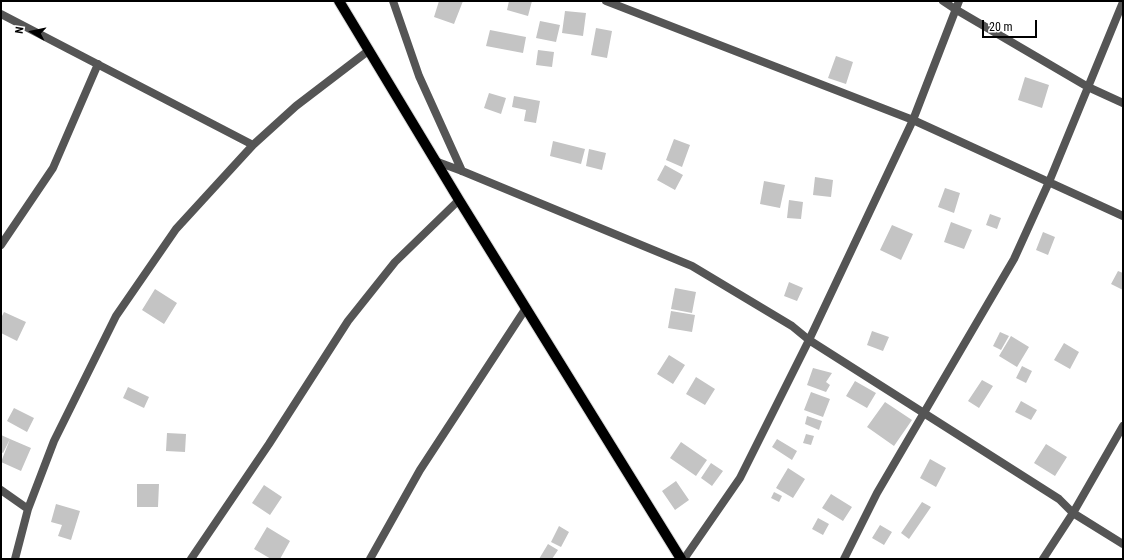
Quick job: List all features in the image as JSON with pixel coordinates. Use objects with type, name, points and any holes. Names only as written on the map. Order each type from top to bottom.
[{"type":"main road","points":[[339,1],[459,200],[683,559]]},
{"type":"street","points":[[393,1],[419,76],[462,171]]},
{"type":"street","points":[[606,1],[913,120],[1123,216]]},
{"type":"street","points":[[943,1],[1088,87],[1123,103]]},
{"type":"street","points":[[683,559],[740,478],[809,340],[913,120],[959,1]]},
{"type":"street","points":[[844,559],[877,493],[1014,259],[1049,182],[1123,2]]},
{"type":"street","points":[[1,14],[253,144]]},
{"type":"street","points":[[16,559],[28,509],[54,441],[116,316],[176,229],[253,144],[296,106],[368,51]]},
{"type":"street","points":[[1,245],[53,168],[98,64]]},
{"type":"street","points":[[435,161],[692,266],[792,326],[809,340],[1059,499],[1074,513],[1123,544]]},
{"type":"street","points":[[191,559],[269,444],[348,321],[395,262],[459,200]]},
{"type":"street","points":[[370,559],[420,470],[526,308]]},
{"type":"street","points":[[1043,559],[1074,513],[1123,426]]},
{"type":"street","points":[[1,490],[28,509]]},
{"type":"building","points":[[439,1],[463,1],[454,24],[434,17]]},
{"type":"building","points":[[509,1],[532,1],[528,16],[507,10]]},
{"type":"building","points":[[565,11],[586,13],[583,36],[562,33]]},
{"type":"building","points":[[540,21],[560,25],[556,42],[536,38]]},
{"type":"building","points":[[596,28],[612,31],[607,58],[591,55]]},
{"type":"building","points":[[490,30],[526,37],[523,53],[486,46]]},
{"type":"building","points":[[538,50],[554,52],[552,67],[536,65]]},
{"type":"building","points":[[836,56],[853,62],[846,84],[828,78]]},
{"type":"building","points":[[1025,77],[1049,85],[1042,108],[1018,100]]},
{"type":"building","points":[[489,93],[506,98],[501,114],[484,108]]},
{"type":"building","points":[[514,96],[540,101],[536,123],[524,121],[526,110],[512,107]]},
{"type":"building","points":[[674,139],[690,145],[682,167],[666,160]]},
{"type":"building","points":[[553,141],[585,149],[581,164],[550,156]]},
{"type":"building","points":[[589,149],[606,153],[602,170],[586,166]]},
{"type":"building","points":[[665,165],[683,175],[675,190],[657,180]]},
{"type":"building","points":[[815,177],[833,180],[831,197],[813,195]]},
{"type":"building","points":[[764,181],[785,185],[780,208],[760,204]]},
{"type":"building","points":[[945,188],[960,193],[954,213],[938,207]]},
{"type":"building","points":[[789,200],[803,202],[801,219],[787,218]]},
{"type":"building","points":[[990,214],[1001,218],[997,229],[986,225]]},
{"type":"building","points":[[951,222],[972,230],[964,249],[944,242]]},
{"type":"building","points":[[892,225],[913,234],[901,260],[880,250]]},
{"type":"building","points":[[1043,232],[1055,237],[1048,255],[1036,250]]},
{"type":"building","points":[[1118,271],[1123,273],[1123,290],[1111,284]]},
{"type":"building","points":[[789,282],[803,288],[797,301],[784,296]]},
{"type":"building","points":[[675,288],[696,292],[692,313],[671,309]]},
{"type":"building","points":[[155,289],[177,303],[164,324],[142,310]]},
{"type":"building","points":[[671,311],[695,315],[692,332],[668,328]]},
{"type":"building","points":[[4,312],[26,322],[17,341],[1,333],[1,318]]},
{"type":"building","points":[[872,331],[889,337],[883,351],[867,345]]},
{"type":"building","points":[[1000,332],[1009,336],[1001,350],[993,346]]},
{"type":"building","points":[[1011,336],[1029,347],[1017,367],[999,356]]},
{"type":"building","points":[[1064,343],[1079,352],[1070,369],[1054,360]]},
{"type":"building","points":[[669,355],[685,365],[673,384],[657,374]]},
{"type":"building","points":[[1022,366],[1032,371],[1026,383],[1016,378]]},
{"type":"building","points":[[813,368],[832,373],[826,382],[830,385],[826,392],[807,385]]},
{"type":"building","points":[[696,377],[715,389],[705,405],[686,394]]},
{"type":"building","points":[[982,380],[993,386],[979,408],[968,401]]},
{"type":"building","points":[[855,381],[876,393],[867,408],[846,396]]},
{"type":"building","points":[[128,387],[149,397],[144,408],[123,398]]},
{"type":"building","points":[[811,392],[830,399],[823,417],[804,410]]},
{"type":"building","points":[[1021,401],[1037,410],[1031,420],[1015,412]]},
{"type":"building","points":[[885,402],[912,420],[894,446],[867,427]]},
{"type":"building","points":[[14,408],[34,418],[27,432],[7,421]]},
{"type":"building","points":[[807,416],[822,421],[819,430],[805,424]]},
{"type":"building","points":[[167,433],[186,434],[185,452],[166,451]]},
{"type":"building","points":[[806,434],[814,436],[811,445],[803,443]]},
{"type":"building","points":[[1,435],[10,439],[3,453],[1,452]]},
{"type":"building","points":[[10,439],[31,448],[21,471],[1,462]]},
{"type":"building","points":[[777,439],[797,451],[792,460],[772,447]]},
{"type":"building","points":[[681,442],[707,460],[696,476],[670,458]]},
{"type":"building","points":[[1046,444],[1067,457],[1055,476],[1034,463]]},
{"type":"building","points":[[930,459],[946,468],[936,487],[920,478]]},
{"type":"building","points":[[711,463],[723,471],[712,486],[701,478]]},
{"type":"building","points":[[788,468],[805,479],[793,498],[776,488]]},
{"type":"building","points":[[676,481],[689,500],[675,510],[662,491]]},
{"type":"building","points":[[137,484],[159,484],[158,507],[137,507]]},
{"type":"building","points":[[264,485],[282,497],[270,515],[252,503]]},
{"type":"building","points":[[774,492],[782,496],[779,502],[771,498]]},
{"type":"building","points":[[831,494],[852,507],[843,521],[822,508]]},
{"type":"building","points":[[922,502],[931,507],[909,539],[901,533]]},
{"type":"building","points":[[56,504],[80,511],[71,540],[58,536],[62,525],[51,522]]},
{"type":"building","points":[[818,518],[829,524],[823,535],[812,529]]},
{"type":"building","points":[[880,525],[892,532],[884,545],[872,538]]},
{"type":"building","points":[[559,526],[569,532],[561,547],[551,542]]},
{"type":"building","points":[[267,527],[290,541],[280,559],[271,559],[254,549]]},
{"type":"building","points":[[548,544],[558,550],[552,559],[539,559]]}]
